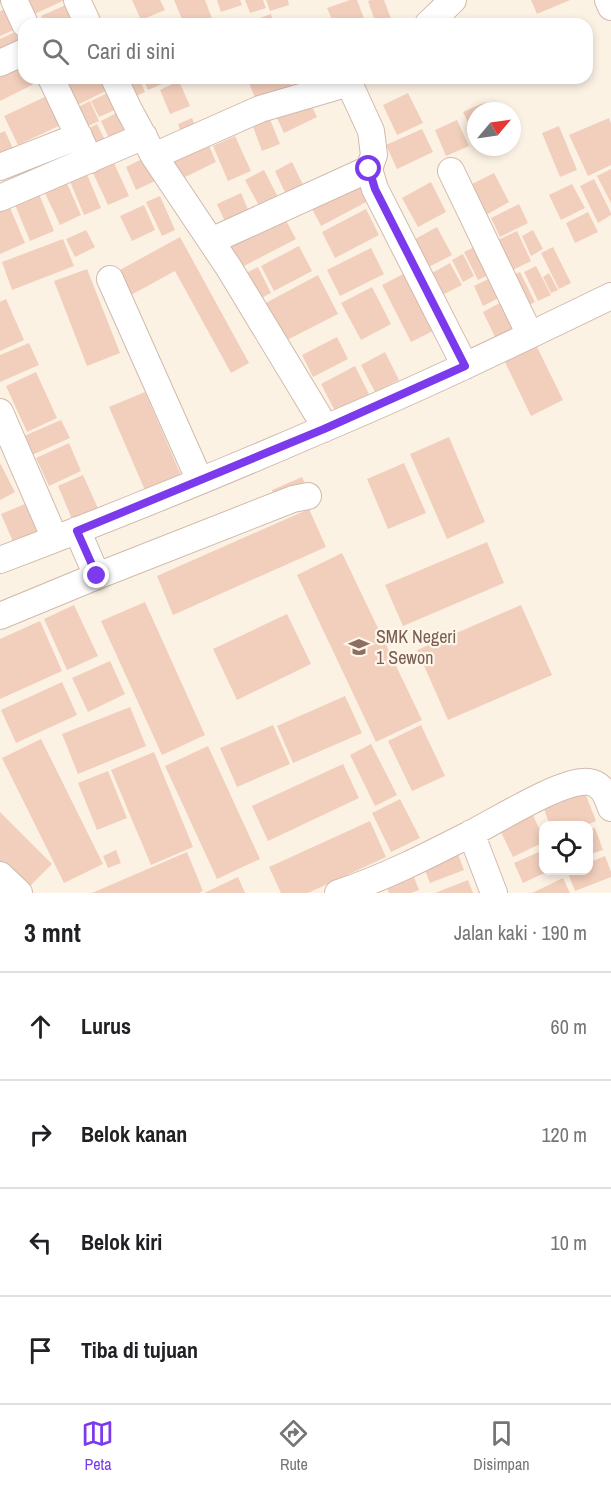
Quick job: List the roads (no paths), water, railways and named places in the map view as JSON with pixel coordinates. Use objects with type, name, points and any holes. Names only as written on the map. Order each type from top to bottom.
[{"type":"street","points":[[14,0],[22,18]]},
{"type":"street","points":[[434,18],[453,0]]},
{"type":"street","points":[[608,0],[611,7]]},
{"type":"street","points":[[0,63],[18,54]]},
{"type":"street","points":[[54,84],[90,160]]},
{"type":"street","points":[[117,84],[149,146],[211,241],[324,429]]},
{"type":"street","points":[[0,198],[90,160],[149,146],[342,84]]},
{"type":"street","points":[[353,84],[371,131],[374,155],[369,169],[375,189],[465,366]]},
{"type":"street","points":[[0,167],[79,136]]},
{"type":"street","points":[[211,241],[369,169]]},
{"type":"street","points":[[451,171],[530,335]]},
{"type":"street","points":[[110,279],[200,480]]},
{"type":"street","points":[[0,560],[324,429],[465,366],[611,296]]},
{"type":"street","points":[[0,412],[66,535],[97,576]]},
{"type":"street","points":[[0,616],[283,502],[308,496]]},
{"type":"street","points":[[338,893],[364,889],[555,790],[576,782],[596,783],[604,791],[611,808]]},
{"type":"street","points":[[471,833],[494,893]]},
{"type":"street","points":[[0,875],[19,893]]},
{"type":"place","name":"SMK Negeri 1 Sewon","points":[[359,647]]}]
